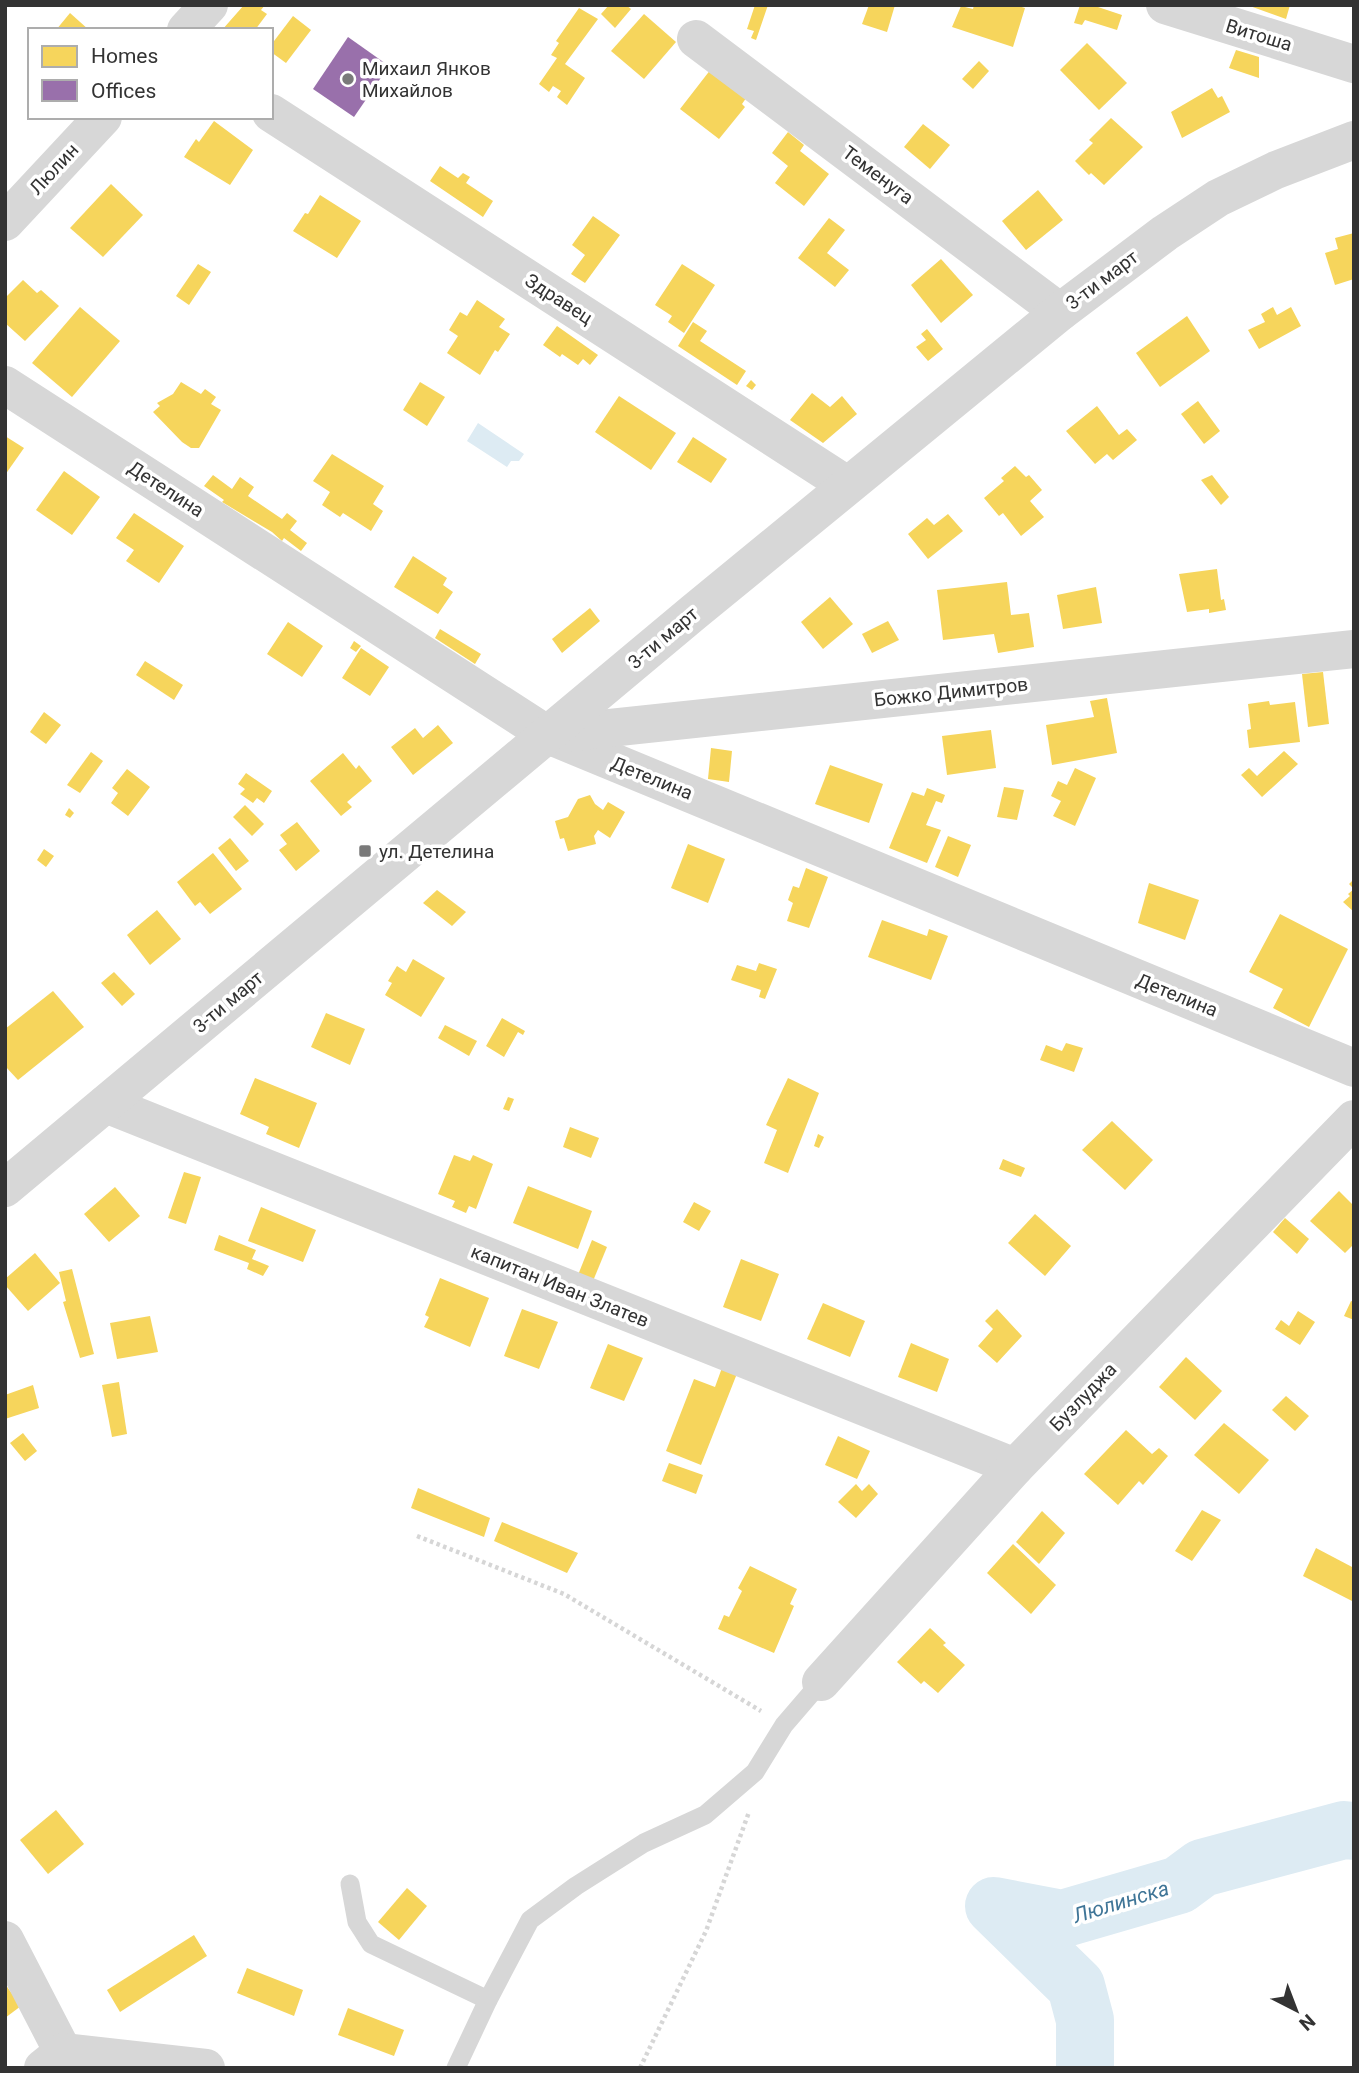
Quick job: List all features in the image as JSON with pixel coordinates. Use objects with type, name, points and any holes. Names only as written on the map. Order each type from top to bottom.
[{"type":"street","points":[[188,28],[209,5]]},
{"type":"street","name":"Витоша","points":[[1165,5],[1354,64]]},
{"type":"street","name":"Теменуга","points":[[696,38],[1060,312]]},
{"type":"street","name":"Здравец","points":[[273,114],[847,485]]},
{"type":"street","name":"Люлин","points":[[5,222],[101,119]]},
{"type":"street","name":"3-ти март","points":[[5,1188],[847,485],[1060,312],[1165,233],[1218,198],[1276,170],[1354,140]]},
{"type":"street","name":"Детелина","points":[[5,385],[548,735],[1354,1068]]},
{"type":"street","name":"Божко Димитров","points":[[548,735],[1354,649]]},
{"type":"street","name":"капитан Иван Златев","points":[[106,1104],[1015,1467]]},
{"type":"street","name":"Бузлуджа","points":[[821,1682],[1015,1467],[1354,1119]]},
{"type":"street","points":[[5,1940],[53,2060],[206,2068]]},
{"type":"lane","points":[[456,2068],[530,1920],[576,1886],[644,1843],[705,1815],[755,1772],[785,1725],[821,1682]]},
{"type":"lane","points":[[350,1884],[357,1922],[371,1944],[488,2000]]},
{"type":"path","points":[[417,1536],[564,1594],[785,1725]]},
{"type":"path","points":[[639,2068],[706,1931],[752,1801]]},
{"type":"shaded area","points":[[478,423],[524,454],[519,461],[511,461],[507,467],[467,441]]},
{"type":"building: Homes","points":[[244,5],[265,5],[261,10],[267,14],[256,28],[224,28]]},
{"type":"building: Homes","points":[[609,5],[626,5],[631,9],[615,28],[601,14]]},
{"type":"building: Homes","points":[[755,5],[768,5],[756,40],[751,38],[754,31],[747,29]]},
{"type":"building: Homes","points":[[869,5],[895,5],[887,32],[862,24]]},
{"type":"building: Homes","points":[[974,5],[1015,5],[1025,8],[1013,47],[952,27],[961,6],[973,9]]},
{"type":"building: Homes","points":[[1080,5],[1092,5],[1122,15],[1117,30],[1085,20],[1082,25],[1074,23]]},
{"type":"building: Homes","points":[[1247,5],[1290,5],[1286,19]]},
{"type":"building: Homes","points":[[579,8],[598,19],[565,64],[585,78],[567,105],[557,97],[561,91],[553,86],[549,92],[539,84],[557,58],[551,55],[559,43],[556,41]]},
{"type":"building: Homes","points":[[70,13],[87,28],[58,28]]},
{"type":"building: Homes","points":[[644,14],[676,42],[644,79],[611,51]]},
{"type":"building: Homes","points":[[293,16],[311,30],[286,63],[273,53],[273,42]]},
{"type":"building: Homes","points":[[1087,43],[1127,83],[1099,110],[1060,70]]},
{"type":"building: Homes","points":[[1236,50],[1259,57],[1259,78],[1229,68]]},
{"type":"building: Homes","points":[[718,60],[753,88],[742,104],[745,107],[719,139],[680,109]]},
{"type":"building: Homes","points":[[979,61],[989,71],[973,89],[962,79]]},
{"type":"building: Homes","points":[[1212,88],[1218,98],[1222,96],[1230,112],[1182,138],[1171,112]]},
{"type":"building: Homes","points":[[1111,118],[1143,147],[1104,185],[1075,161],[1093,143],[1089,140]]},
{"type":"building: Homes","points":[[214,121],[253,150],[230,185],[184,157],[196,139],[199,142]]},
{"type":"building: Homes","points":[[923,124],[950,145],[930,169],[904,147]]},
{"type":"building: Homes","points":[[788,132],[804,145],[800,151],[829,174],[804,206],[775,183],[788,166],[772,153]]},
{"type":"building: Homes","points":[[440,166],[458,178],[463,173],[470,177],[466,183],[493,201],[483,217],[430,181]]},
{"type":"building: Homes","points":[[111,184],[143,215],[103,257],[70,228]]},
{"type":"building: Homes","points":[[1038,190],[1063,220],[1026,250],[1002,221]]},
{"type":"building: Homes","points":[[320,195],[361,221],[337,258],[293,231]]},
{"type":"building: Homes","points":[[593,216],[620,235],[585,283],[571,274],[585,255],[572,245]]},
{"type":"building: Homes","points":[[829,218],[845,230],[827,253],[849,270],[835,287],[798,258]]},
{"type":"building: Homes","points":[[1354,233],[1354,279],[1335,285],[1325,253],[1338,249],[1335,238]]},
{"type":"building: Homes","points":[[941,259],[973,295],[941,323],[911,285]]},
{"type":"building: Homes","points":[[198,264],[211,272],[189,305],[176,296]]},
{"type":"building: Homes","points":[[682,264],[715,285],[684,333],[668,322],[672,316],[655,305]]},
{"type":"building: Homes","points":[[23,280],[37,293],[41,290],[59,306],[25,341],[5,323],[5,298]]},
{"type":"building: Homes","points":[[477,300],[505,319],[499,327],[510,334],[498,352],[495,350],[480,375],[447,353],[458,336],[449,330],[460,312],[467,316]]},
{"type":"building: Homes","points":[[80,307],[120,341],[72,397],[32,363]]},
{"type":"building: Homes","points":[[1273,307],[1277,315],[1291,307],[1301,326],[1259,349],[1248,330],[1265,322],[1261,314]]},
{"type":"building: Homes","points":[[1187,316],[1210,351],[1160,387],[1136,353]]},
{"type":"building: Homes","points":[[693,322],[707,331],[700,341],[746,371],[737,385],[678,346]]},
{"type":"building: Homes","points":[[557,326],[598,355],[590,365],[583,359],[578,365],[543,345]]},
{"type":"building: Homes","points":[[927,329],[943,349],[928,361],[916,347],[926,340],[921,334]]},
{"type":"building: Homes","points":[[751,380],[756,385],[752,390],[746,386]]},
{"type":"building: Homes","points":[[181,382],[201,394],[205,389],[216,397],[211,404],[221,410],[199,448],[191,448],[182,442],[153,412],[160,406],[157,403],[173,394]]},
{"type":"building: Homes","points":[[420,382],[445,397],[427,426],[403,410]]},
{"type":"building: Homes","points":[[812,393],[830,407],[842,396],[857,414],[823,443],[790,420]]},
{"type":"building: Homes","points":[[619,396],[676,433],[651,470],[595,432]]},
{"type":"building: Homes","points":[[1198,401],[1220,431],[1204,444],[1181,414]]},
{"type":"building: Homes","points":[[1097,406],[1119,435],[1127,429],[1137,440],[1113,460],[1107,454],[1095,464],[1066,431]]},
{"type":"building: Homes","points":[[5,436],[24,448],[5,475]]},
{"type":"building: Homes","points":[[693,437],[727,459],[711,483],[677,462]]},
{"type":"building: Homes","points":[[332,454],[384,486],[373,504],[383,511],[371,531],[343,513],[340,517],[322,505],[330,492],[313,481]]},
{"type":"building: Homes","points":[[1015,466],[1026,477],[1029,475],[1042,490],[1030,501],[1044,517],[1021,536],[1003,513],[999,516],[984,498],[1004,481],[1001,478]]},
{"type":"building: Homes","points":[[64,471],[100,497],[72,535],[36,510]]},
{"type":"building: Homes","points":[[213,475],[232,489],[240,477],[254,487],[248,496],[282,519],[287,513],[297,521],[290,530],[307,543],[301,551],[222,502],[224,500],[204,486]]},
{"type":"building: Homes","points":[[1212,475],[1229,497],[1221,505],[1201,480]]},
{"type":"building: Homes","points":[[134,513],[184,546],[159,583],[126,561],[134,550],[116,538]]},
{"type":"building: Homes","points":[[948,514],[963,531],[928,559],[908,534],[927,518],[934,525]]},
{"type":"building: Homes","points":[[413,556],[447,578],[443,585],[453,592],[438,614],[394,587]]},
{"type":"building: Homes","points":[[1217,569],[1221,600],[1224,599],[1226,610],[1209,613],[1209,609],[1187,612],[1179,574]]},
{"type":"building: Homes","points":[[1007,582],[1011,615],[1029,613],[1034,647],[998,653],[994,634],[943,640],[937,590]]},
{"type":"building: Homes","points":[[1096,587],[1102,623],[1063,629],[1057,595]]},
{"type":"building: Homes","points":[[830,597],[853,624],[823,649],[801,622]]},
{"type":"building: Homes","points":[[590,608],[600,621],[562,653],[552,639]]},
{"type":"building: Homes","points":[[888,621],[899,640],[872,653],[862,634]]},
{"type":"building: Homes","points":[[288,622],[323,646],[302,677],[267,654]]},
{"type":"building: Homes","points":[[440,629],[481,654],[475,664],[435,638]]},
{"type":"building: Homes","points":[[354,641],[361,646],[356,652],[350,648]]},
{"type":"building: Homes","points":[[361,648],[389,667],[370,696],[342,678]]},
{"type":"building: Homes","points":[[145,661],[183,685],[174,700],[136,675]]},
{"type":"building: Homes","points":[[1323,672],[1329,724],[1308,727],[1302,674]]},
{"type":"building: Homes","points":[[1107,698],[1117,753],[1052,765],[1046,725],[1094,717],[1090,701]]},
{"type":"building: Homes","points":[[1269,701],[1270,705],[1295,702],[1300,742],[1249,748],[1247,730],[1251,729],[1248,704]]},
{"type":"building: Homes","points":[[44,712],[61,725],[46,744],[30,732]]},
{"type":"building: Homes","points":[[438,725],[453,743],[413,775],[391,747],[415,728],[423,738]]},
{"type":"building: Homes","points":[[991,730],[996,768],[947,775],[942,736]]},
{"type":"building: Homes","points":[[711,748],[732,751],[729,782],[708,779]]},
{"type":"building: Homes","points":[[1284,751],[1298,764],[1262,797],[1241,775],[1249,768],[1257,776]]},
{"type":"building: Homes","points":[[91,752],[103,761],[80,793],[67,785]]},
{"type":"building: Homes","points":[[343,753],[356,769],[359,765],[372,781],[347,802],[352,807],[341,816],[310,781]]},
{"type":"building: Homes","points":[[830,765],[883,784],[869,823],[815,804]]},
{"type":"building: Homes","points":[[1075,768],[1096,778],[1075,826],[1053,816],[1061,801],[1051,796],[1058,781],[1067,785]]},
{"type":"building: Homes","points":[[127,769],[150,787],[128,816],[111,803],[118,793],[112,788]]},
{"type":"building: Homes","points":[[246,773],[272,791],[264,803],[257,798],[253,803],[240,794],[245,789],[238,784]]},
{"type":"building: Homes","points":[[1004,787],[1024,790],[1017,820],[997,817]]},
{"type":"building: Homes","points":[[927,788],[945,795],[942,803],[936,801],[926,825],[941,830],[927,863],[889,848],[912,792],[924,796]]},
{"type":"building: Homes","points":[[590,795],[595,804],[603,810],[608,802],[625,812],[610,838],[598,830],[594,836],[596,844],[568,851],[564,838],[560,839],[555,821],[568,817],[578,799]]},
{"type":"building: Homes","points":[[245,805],[264,824],[252,836],[233,817]]},
{"type":"building: Homes","points":[[69,808],[74,813],[70,818],[65,815]]},
{"type":"building: Homes","points":[[297,822],[320,851],[296,871],[279,850],[287,844],[280,835]]},
{"type":"building: Homes","points":[[948,836],[971,845],[958,877],[935,867]]},
{"type":"building: Homes","points":[[230,838],[249,861],[236,871],[218,848]]},
{"type":"building: Homes","points":[[688,844],[725,859],[708,903],[671,888]]},
{"type":"building: Homes","points":[[44,849],[54,856],[46,867],[37,860]]},
{"type":"building: Homes","points":[[213,853],[242,889],[210,914],[200,902],[195,906],[177,882]]},
{"type":"building: Homes","points":[[806,868],[828,877],[809,928],[787,921],[793,903],[788,900],[793,886],[799,888]]},
{"type":"building: Homes","points":[[1149,883],[1199,900],[1185,940],[1138,923]]},
{"type":"building: Homes","points":[[1354,889],[1354,912],[1343,902]]},
{"type":"building: Homes","points":[[437,890],[466,912],[452,926],[423,903]]},
{"type":"building: Homes","points":[[157,910],[181,939],[150,965],[127,935]]},
{"type":"building: Homes","points":[[1280,914],[1348,949],[1309,1027],[1273,1008],[1283,989],[1249,972]]},
{"type":"building: Homes","points":[[882,920],[927,936],[929,929],[948,936],[931,980],[868,957]]},
{"type":"building: Homes","points":[[413,959],[445,978],[421,1017],[385,995],[392,983],[388,981],[397,966],[406,972]]},
{"type":"building: Homes","points":[[759,963],[777,969],[765,999],[759,997],[761,990],[731,980],[737,965],[756,971]]},
{"type":"building: Homes","points":[[114,972],[135,994],[122,1006],[101,983]]},
{"type":"building: Homes","points":[[53,991],[84,1027],[18,1080],[5,1066],[5,1029]]},
{"type":"building: Homes","points":[[326,1013],[365,1029],[350,1065],[311,1047]]},
{"type":"building: Homes","points":[[502,1018],[525,1031],[523,1035],[518,1032],[504,1057],[486,1046]]},
{"type":"building: Homes","points":[[445,1025],[477,1041],[469,1056],[438,1038]]},
{"type":"building: Homes","points":[[1066,1043],[1083,1048],[1074,1072],[1040,1060],[1046,1045],[1062,1051]]},
{"type":"building: Homes","points":[[255,1078],[317,1103],[299,1148],[266,1134],[269,1127],[240,1114]]},
{"type":"building: Homes","points":[[788,1078],[819,1093],[788,1173],[764,1163],[777,1130],[766,1125]]},
{"type":"building: Homes","points":[[508,1097],[514,1099],[509,1111],[503,1109]]},
{"type":"building: Homes","points":[[1112,1121],[1153,1160],[1125,1190],[1082,1150]]},
{"type":"building: Homes","points":[[570,1127],[599,1138],[591,1158],[563,1147]]},
{"type":"building: Homes","points":[[818,1134],[824,1137],[819,1148],[814,1146]]},
{"type":"building: Homes","points":[[454,1155],[470,1161],[473,1155],[493,1164],[476,1209],[469,1206],[466,1213],[452,1207],[455,1201],[438,1194]]},
{"type":"building: Homes","points":[[1003,1159],[1025,1168],[1021,1177],[999,1169]]},
{"type":"building: Homes","points":[[184,1172],[201,1177],[186,1224],[168,1218]]},
{"type":"building: Homes","points":[[528,1186],[592,1211],[578,1249],[513,1223]]},
{"type":"building: Homes","points":[[115,1187],[140,1216],[109,1242],[84,1214]]},
{"type":"building: Homes","points":[[1339,1191],[1354,1206],[1354,1244],[1345,1253],[1310,1221]]},
{"type":"building: Homes","points":[[694,1202],[711,1211],[699,1231],[683,1222]]},
{"type":"building: Homes","points":[[261,1207],[316,1230],[303,1262],[248,1241]]},
{"type":"building: Homes","points":[[1035,1214],[1071,1246],[1045,1276],[1008,1243]]},
{"type":"building: Homes","points":[[1285,1218],[1309,1239],[1297,1254],[1273,1232]]},
{"type":"building: Homes","points":[[219,1235],[256,1250],[252,1259],[269,1266],[263,1276],[247,1269],[249,1263],[214,1250]]},
{"type":"building: Homes","points":[[592,1240],[607,1247],[593,1281],[578,1275]]},
{"type":"building: Homes","points":[[35,1253],[60,1283],[28,1311],[5,1285],[5,1279]]},
{"type":"building: Homes","points":[[741,1259],[779,1274],[761,1321],[723,1307]]},
{"type":"building: Homes","points":[[72,1269],[94,1354],[80,1358],[63,1302],[66,1301],[59,1272]]},
{"type":"building: Homes","points":[[440,1278],[489,1298],[470,1347],[424,1327],[429,1317],[425,1315]]},
{"type":"building: Homes","points":[[1351,1301],[1354,1302],[1354,1320],[1344,1316]]},
{"type":"building: Homes","points":[[823,1303],[865,1321],[850,1357],[807,1339]]},
{"type":"building: Homes","points":[[522,1309],[558,1322],[539,1369],[504,1356]]},
{"type":"building: Homes","points":[[997,1309],[1022,1336],[997,1363],[978,1346],[993,1329],[985,1321]]},
{"type":"building: Homes","points":[[1298,1311],[1315,1322],[1300,1345],[1275,1329],[1281,1320],[1289,1326]]},
{"type":"building: Homes","points":[[150,1316],[158,1352],[117,1359],[110,1323]]},
{"type":"building: Homes","points":[[911,1343],[949,1359],[937,1392],[898,1377]]},
{"type":"building: Homes","points":[[608,1344],[643,1358],[624,1401],[590,1388]]},
{"type":"building: Homes","points":[[1186,1357],[1222,1391],[1195,1420],[1159,1387]]},
{"type":"building: Homes","points":[[723,1365],[738,1371],[701,1465],[666,1451],[694,1379],[715,1387]]},
{"type":"building: Homes","points":[[119,1382],[127,1434],[112,1437],[102,1385]]},
{"type":"building: Homes","points":[[33,1385],[39,1408],[5,1419],[5,1395]]},
{"type":"building: Homes","points":[[1286,1396],[1309,1416],[1295,1431],[1272,1410]]},
{"type":"building: Homes","points":[[1224,1423],[1269,1460],[1239,1494],[1194,1455]]},
{"type":"building: Homes","points":[[1126,1430],[1152,1454],[1159,1448],[1168,1456],[1143,1485],[1139,1481],[1118,1505],[1084,1474]]},
{"type":"building: Homes","points":[[23,1433],[37,1451],[25,1461],[10,1443]]},
{"type":"building: Homes","points":[[838,1436],[870,1451],[857,1479],[825,1465]]},
{"type":"building: Homes","points":[[669,1463],[703,1475],[696,1494],[662,1481]]},
{"type":"building: Homes","points":[[856,1484],[862,1491],[869,1484],[878,1494],[856,1518],[838,1502]]},
{"type":"building: Homes","points":[[418,1488],[490,1518],[484,1537],[411,1508]]},
{"type":"building: Homes","points":[[1202,1510],[1221,1520],[1192,1561],[1175,1551]]},
{"type":"building: Homes","points":[[1042,1511],[1065,1533],[1039,1564],[1016,1542]]},
{"type":"building: Homes","points":[[502,1522],[578,1553],[567,1573],[494,1541]]},
{"type":"building: Homes","points":[[1013,1544],[1056,1585],[1031,1614],[987,1573]]},
{"type":"building: Homes","points":[[1316,1548],[1354,1568],[1354,1602],[1303,1576]]},
{"type":"building: Homes","points":[[750,1566],[797,1589],[790,1604],[794,1606],[774,1653],[718,1629],[724,1615],[729,1617],[742,1591],[738,1588]]},
{"type":"building: Homes","points":[[930,1628],[946,1643],[943,1645],[965,1665],[938,1693],[924,1681],[921,1684],[897,1662]]},
{"type":"building: Homes","points":[[56,1810],[84,1844],[48,1874],[20,1840]]},
{"type":"building: Homes","points":[[407,1888],[427,1906],[399,1940],[378,1922]]},
{"type":"building: Homes","points":[[194,1935],[207,1956],[120,2012],[107,1990]]},
{"type":"building: Homes","points":[[247,1968],[303,1990],[294,2016],[237,1993]]},
{"type":"building: Homes","points":[[5,1984],[21,2006],[5,2018]]},
{"type":"building: Homes","points":[[348,2008],[404,2030],[394,2056],[338,2035]]},
{"type":"building: Offices","points":[[348,37],[389,66],[354,117],[313,89]]},
{"type":"waterway","name":"Люлинска","points":[[1085,2068],[1085,2020],[1076,1986],[994,1906],[1062,1919],[1179,1885],[1202,1868],[1344,1830],[1354,1831]]},
{"type":"place","name":"Михаил Янков Михайлов","points":[[348,79]]},
{"type":"place","name":"ул. Детелина","points":[[365,851]]}]
